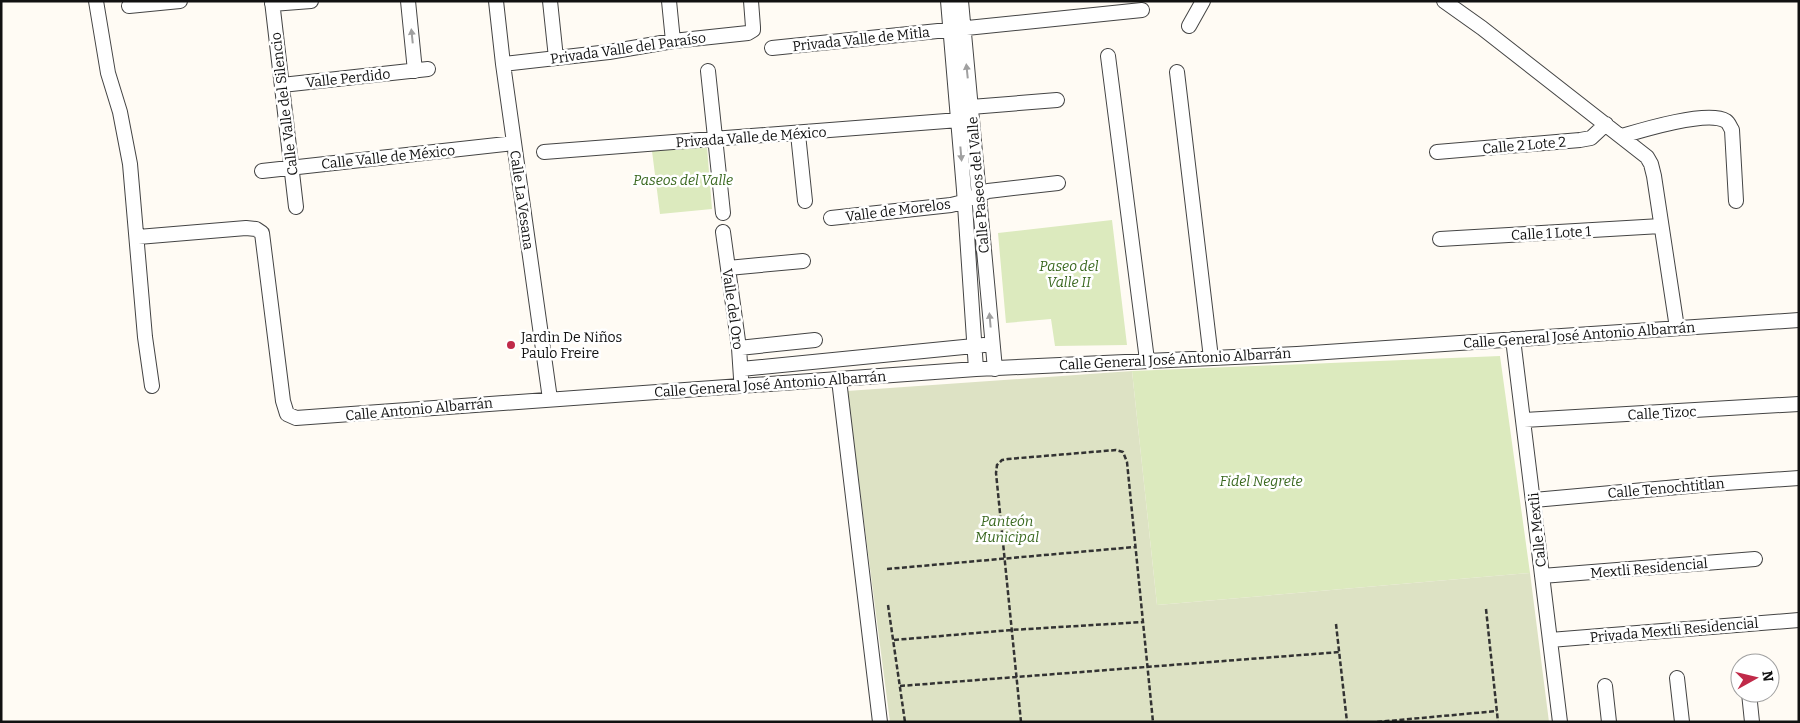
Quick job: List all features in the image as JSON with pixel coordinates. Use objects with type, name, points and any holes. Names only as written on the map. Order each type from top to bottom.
[{"type":"street","points":[[96,1],[108,73],[120,112],[130,164],[138,237],[141,295],[152,386]]},
{"type":"street","points":[[129,6],[180,1]]},
{"type":"street","points":[[272,3],[311,1]]},
{"type":"street","name":"Valle Perdido","points":[[282,85],[422,70],[408,1]]},
{"type":"street","name":"Calle La Vesana","points":[[496,1],[503,64],[550,399]]},
{"type":"street","points":[[550,1],[556,58]]},
{"type":"street","points":[[669,1],[673,41]]},
{"type":"street","name":"Privada Valle del Paraíso","points":[[503,64],[627,50],[673,41],[748,33],[752,30],[751,1]]},
{"type":"street","name":"Calle Paseos del Valle","points":[[948,1],[957,29],[971,107],[995,369]]},
{"type":"street","name":"Calle Paseos del Valle","points":[[961,1],[957,29],[959,120],[976,369]]},
{"type":"street","points":[[1189,26],[1203,1]]},
{"type":"street","points":[[1444,1],[1482,28],[1648,157],[1651,164],[1677,328]]},
{"type":"street","name":"Calle Valle del Silencio","points":[[272,3],[296,207]]},
{"type":"street","name":"Privada Valle de Mitla","points":[[772,48],[1142,10]]},
{"type":"street","points":[[1108,56],[1147,360]]},
{"type":"street","points":[[708,71],[723,213]]},
{"type":"street","points":[[1177,72],[1211,358]]},
{"type":"street","points":[[971,107],[1057,100]]},
{"type":"street","points":[[1622,136],[1647,128],[1689,120],[1714,118],[1725,121],[1730,124],[1732,130],[1736,201]]},
{"type":"street","name":"Privada Valle de México","points":[[544,152],[798,134],[959,120]]},
{"type":"street","name":"Calle 2 Lote 2","points":[[1437,152],[1580,140],[1591,138],[1606,124]]},
{"type":"street","points":[[798,134],[805,201]]},
{"type":"street","name":"Calle Valle de México","points":[[262,172],[514,143]]},
{"type":"street","name":"Valle de Morelos","points":[[832,218],[951,205],[979,194],[1003,188],[1058,183]]},
{"type":"street","name":"Calle 1 Lote 1","points":[[1440,239],[1661,226]]},
{"type":"street","name":"Calle Antonio Albarrán","points":[[138,237],[246,228],[256,229],[262,233],[283,401],[288,414],[296,418],[550,399]]},
{"type":"street","name":"Valle del Oro","points":[[723,232],[739,348],[742,386]]},
{"type":"street","points":[[728,268],[804,261]]},
{"type":"street","name":"Calle General José Antonio Albarrán","points":[[550,399],[976,369],[1211,358],[1799,320]]},
{"type":"street","name":"Calle Mextli","points":[[1514,339],[1560,722]]},
{"type":"street","points":[[739,348],[815,340]]},
{"type":"street","points":[[740,369],[993,344]]},
{"type":"street","points":[[839,380],[880,722]]},
{"type":"street","name":"Calle Tizoc","points":[[1524,420],[1799,404]]},
{"type":"street","name":"Calle Tenochtitlan","points":[[1534,500],[1799,478]]},
{"type":"street","name":"Mextli Residencial","points":[[1542,576],[1755,560]]},
{"type":"street","name":"Privada Mextli Residencial","points":[[1550,640],[1799,620]]},
{"type":"street","points":[[1677,678],[1682,722]]},
{"type":"street","points":[[1605,686],[1610,722]]},
{"type":"street","points":[[1749,703],[1752,722]]},
{"type":"path","points":[[1021,722],[996,472],[998,462],[1008,459],[1120,450],[1125,455],[1127,462],[1153,722]]},
{"type":"path","points":[[887,569],[1135,547]]},
{"type":"path","points":[[888,605],[905,722]]},
{"type":"path","points":[[1486,609],[1498,722]]},
{"type":"path","points":[[894,640],[1011,630],[1143,622]]},
{"type":"path","points":[[1336,624],[1347,722]]},
{"type":"path","points":[[900,686],[1340,652]]},
{"type":"path","points":[[1377,722],[1497,711]]},
{"type":"green space","name":"Paseos del Valle","points":[[707,147],[712,209],[660,214],[652,151]]},
{"type":"green space","name":"Paseo del Valle II","points":[[1112,220],[1127,345],[1055,346],[1051,319],[1006,323],[998,233]]},
{"type":"green space","name":"Fidel Negrete","points":[[1500,356],[1530,573],[1157,605],[1132,371]]},
{"type":"green space","name":"Panteón Municipal","points":[[1132,371],[1157,605],[1530,573],[1549,722],[890,722],[847,391]]},
{"type":"place","name":"Jardin De Niños Paulo Freire","points":[[511,345]]}]
